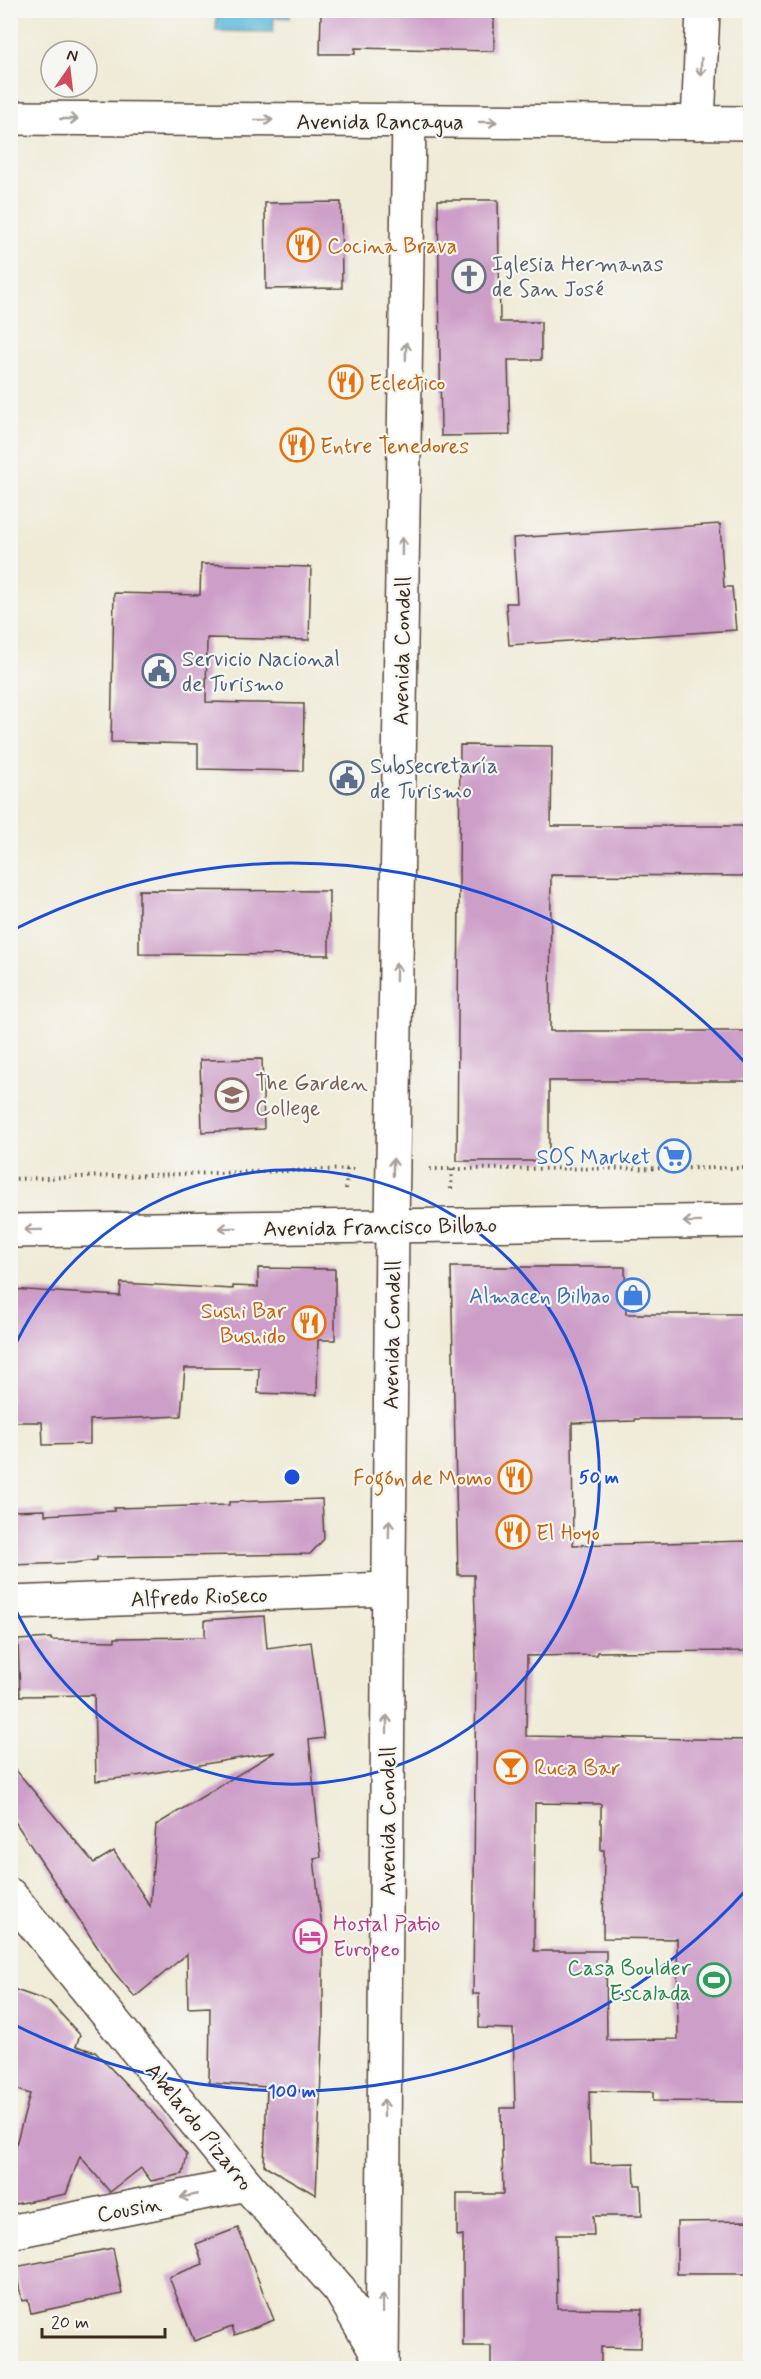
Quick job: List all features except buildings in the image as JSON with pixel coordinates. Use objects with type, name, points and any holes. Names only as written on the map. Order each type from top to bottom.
[{"type":"street","points":[[698,123],[703,10]]},
{"type":"street","name":"Avenida Rancagua","points":[[10,118],[750,123]]},
{"type":"street","name":"Avenida Condell","points":[[382,2365],[392,1226],[409,121]]},
{"type":"street","name":"Avenida Francisco Bilbao","points":[[10,1231],[750,1221]]},
{"type":"street","name":"Alfredo Rioseco","points":[[10,1603],[388,1589]]},
{"type":"street","name":"Abelardo Pizarro","points":[[10,1895],[246,2184],[340,2290],[382,2365]]},
{"type":"street","name":"Cousin","points":[[10,2232],[246,2184]]},
{"type":"path","points":[[10,1179],[364,1168]]},
{"type":"path","points":[[450,1198],[452,1168]]},
{"type":"path","points":[[421,1169],[750,1168]]},
{"type":"path","points":[[346,1194],[347,1169]]},
{"type":"water","points":[[217,11],[290,11],[290,18],[274,17],[273,32],[216,31]]},
{"type":"place","name":"Cocina Brava","points":[[304,245]]},
{"type":"place","name":"Iglesia Hermanas de San José","points":[[469,276]]},
{"type":"place","name":"Eclectico","points":[[346,382]]},
{"type":"place","name":"Entre Tenedores","points":[[297,445]]},
{"type":"place","name":"Servicio Nacional de Turismo","points":[[159,671]]},
{"type":"place","name":"Subsecretaría de Turismo","points":[[347,778]]},
{"type":"place","name":"The Garden College","points":[[232,1095]]},
{"type":"place","name":"SOS Market","points":[[674,1156]]},
{"type":"place","name":"Almacen Bilbao","points":[[633,1295]]},
{"type":"place","name":"Sushi Bar Bushido","points":[[309,1323]]},
{"type":"place","name":"Fogón de Momo","points":[[515,1477]]},
{"type":"place","name":"El Hoyo","points":[[513,1532]]},
{"type":"place","name":"Ruca Bar","points":[[511,1767]]},
{"type":"place","name":"Hostal Patio Europeo","points":[[310,1936]]},
{"type":"place","name":"Casa Boulder Escalada","points":[[714,1980]]}]
